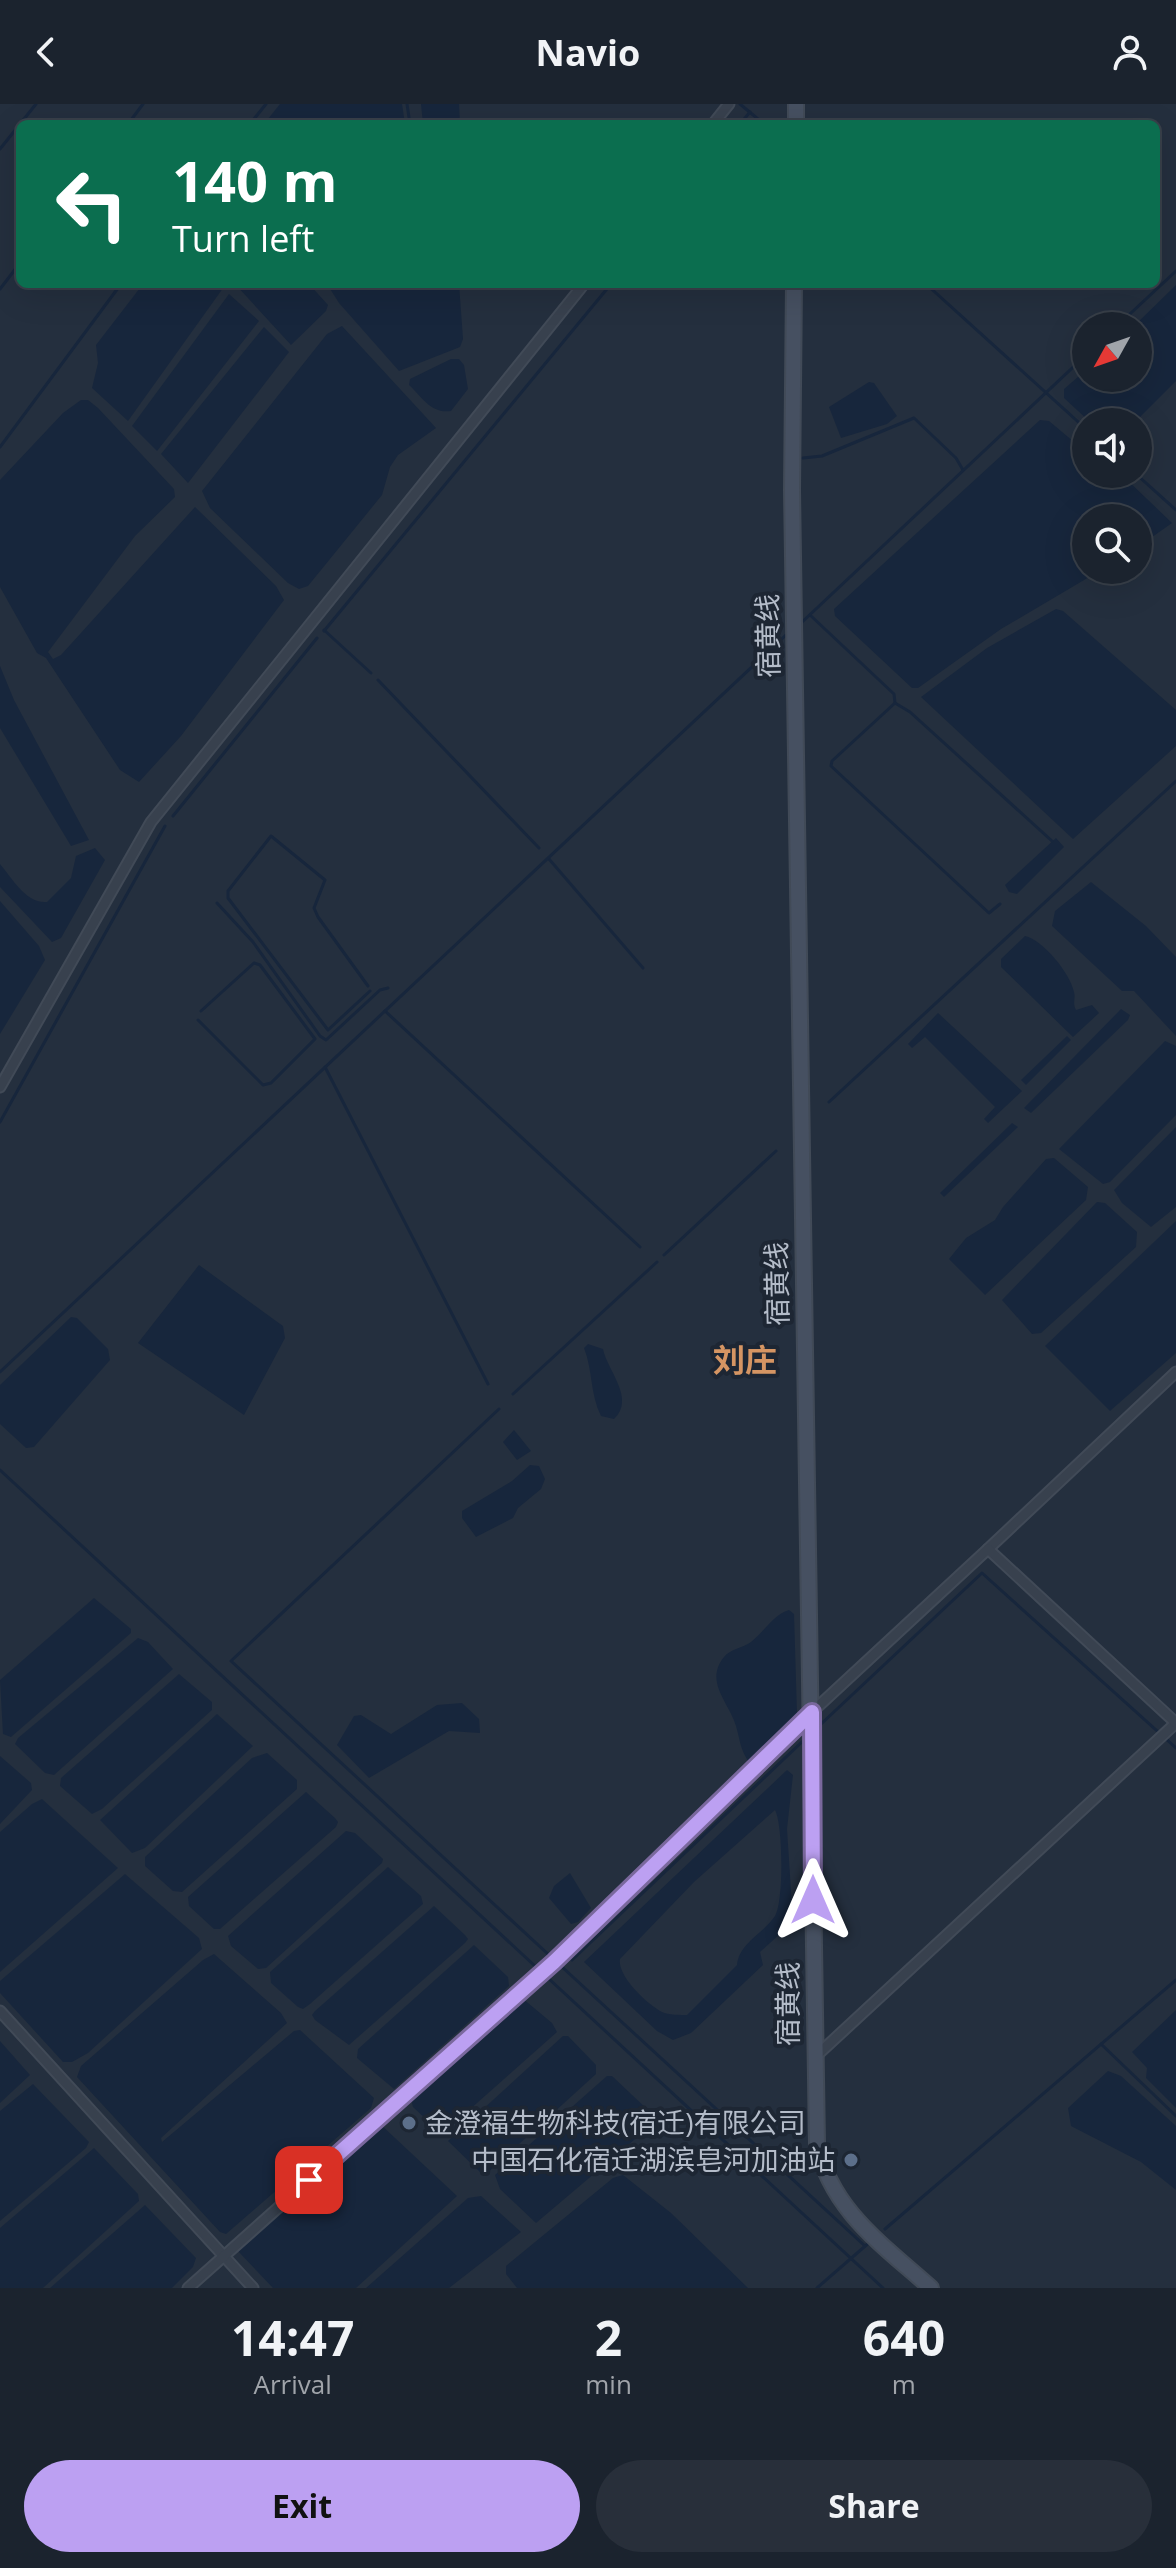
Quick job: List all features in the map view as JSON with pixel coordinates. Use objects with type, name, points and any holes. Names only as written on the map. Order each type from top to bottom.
[{"type":"main road","name":"宿黄线","points":[[794,288],[792,479],[817,2144],[824,2176],[850,2213],[931,2288]]},
{"type":"street","points":[[716,120],[729,104]]},
{"type":"street","points":[[0,1087],[151,822],[581,288]]},
{"type":"street","points":[[188,2288],[554,1962],[812,1712],[1176,1372]]},
{"type":"street","points":[[815,2057],[1176,1723],[988,1549]]},
{"type":"street","points":[[0,2011],[253,2288]]},
{"type":"water","points":[[280,104],[402,104],[404,120],[267,120]]},
{"type":"water","points":[[421,104],[459,104],[460,120],[423,120]]},
{"type":"water","points":[[1176,285],[1176,381],[1149,408],[1075,408],[1064,398],[1064,389],[1072,382],[1072,392],[1152,392],[1152,312],[1148,312]]},
{"type":"water","points":[[140,288],[223,288],[128,421],[92,388],[98,363],[96,345]]},
{"type":"water","points":[[239,288],[313,288],[328,305],[326,311],[291,345]]},
{"type":"water","points":[[330,288],[459,288],[463,339],[460,347],[399,371]]},
{"type":"water","points":[[229,294],[259,321],[157,451],[132,426]]},
{"type":"water","points":[[342,326],[436,428],[398,455],[390,467],[382,495],[308,586],[299,589],[288,583],[210,508],[202,491],[327,334]]},
{"type":"water","points":[[264,327],[289,352],[188,483],[161,454]]},
{"type":"water","points":[[451,359],[459,359],[464,365],[468,389],[451,411],[438,410],[427,404],[409,385],[410,379]]},
{"type":"water","points":[[869,382],[874,383],[897,416],[887,424],[841,438],[829,407]]},
{"type":"water","points":[[81,400],[88,400],[98,408],[174,489],[175,497],[135,536],[48,652],[53,659],[61,655],[195,507],[276,586],[284,600],[181,736],[139,782],[120,770],[46,658],[37,653],[0,587],[0,480],[63,413]]},
{"type":"water","points":[[1040,420],[1049,421],[1072,440],[1072,488],[1136,488],[1172,523],[1152,537],[1152,504],[1072,504],[1072,584],[1077,584],[1001,629],[918,688],[912,688],[835,616],[834,609]]},
{"type":"water","points":[[1056,609],[1063,611],[1176,710],[1176,746],[1073,839],[921,697],[987,648]]},
{"type":"water","points":[[0,666],[14,700],[89,840],[71,846],[0,728]]},
{"type":"water","points":[[1056,838],[1064,847],[1017,894],[1009,892],[1005,885]]},
{"type":"water","points":[[95,848],[105,860],[61,938],[52,942],[0,887],[0,864],[26,895],[39,902],[47,902],[71,878],[76,856]]},
{"type":"water","points":[[1091,882],[1146,926],[1176,957],[1176,1036],[1134,991],[1122,991],[1052,926],[1055,911]]},
{"type":"water","points":[[0,901],[39,946],[45,960],[0,1034]]},
{"type":"water","points":[[1025,936],[1047,950],[1061,967],[1071,984],[1076,1010],[1092,1005],[1099,1013],[1073,1037],[1001,967],[1001,959]]},
{"type":"water","points":[[1121,1009],[1130,1015],[1128,1020],[1031,1113],[1024,1108]]},
{"type":"water","points":[[938,1013],[1022,1091],[988,1123],[984,1119],[995,1107],[925,1037],[912,1048],[908,1044]]},
{"type":"water","points":[[1067,1036],[1071,1040],[1026,1085],[1021,1080]]},
{"type":"water","points":[[1165,1041],[1176,1046],[1176,1115],[1110,1182],[1103,1184],[1059,1149]]},
{"type":"water","points":[[1012,1123],[1018,1127],[944,1197],[940,1193]]},
{"type":"water","points":[[1176,1127],[1176,1207],[1151,1227],[1122,1203],[1114,1190]]},
{"type":"water","points":[[1054,1158],[1088,1187],[1086,1200],[985,1295],[949,1259],[966,1238],[995,1220],[1046,1159]]},
{"type":"water","points":[[1097,1202],[1105,1203],[1137,1232],[1136,1247],[1041,1333],[1032,1334],[1002,1300]]},
{"type":"water","points":[[1176,1221],[1176,1353],[1110,1411],[1045,1346]]},
{"type":"water","points":[[199,1265],[283,1326],[285,1338],[244,1415],[138,1343]]},
{"type":"water","points":[[71,1317],[77,1318],[108,1349],[110,1360],[34,1447],[26,1448],[0,1424],[0,1385]]},
{"type":"water","points":[[588,1344],[603,1349],[618,1384],[622,1403],[614,1419],[601,1416],[597,1408],[584,1348]]},
{"type":"water","points":[[514,1430],[531,1451],[517,1460],[503,1442]]},
{"type":"water","points":[[530,1465],[539,1466],[545,1479],[541,1489],[518,1508],[513,1518],[476,1537],[462,1518],[462,1511],[512,1481]]},
{"type":"water","points":[[94,1598],[131,1629],[131,1633],[11,1737],[3,1734],[0,1680]]},
{"type":"water","points":[[789,1610],[794,1614],[797,1714],[748,1761],[717,1683],[718,1666],[727,1654],[751,1642],[773,1620]]},
{"type":"water","points":[[138,1638],[148,1642],[173,1669],[54,1775],[45,1773],[15,1744],[18,1738]]},
{"type":"water","points":[[179,1674],[212,1702],[212,1710],[102,1809],[92,1814],[60,1786],[61,1778]]},
{"type":"water","points":[[462,1703],[479,1719],[480,1733],[449,1731],[369,1778],[337,1745],[354,1716],[361,1715],[391,1734],[437,1705]]},
{"type":"water","points":[[217,1714],[253,1746],[145,1848],[132,1853],[100,1820]]},
{"type":"water","points":[[267,1753],[297,1780],[297,1789],[182,1892],[173,1891],[145,1866],[145,1857],[252,1758]]},
{"type":"water","points":[[0,1756],[31,1783],[32,1790],[0,1824]]},
{"type":"water","points":[[787,1770],[793,1775],[787,1829],[793,1922],[760,1952],[763,1965],[691,2033],[673,2040],[657,2031],[584,1962]],"holes":[[[775,1810],[781,1880],[775,1916],[742,1951],[737,1965],[687,2015],[662,2012],[628,1981],[620,1959],[694,1882]]]},
{"type":"water","points":[[306,1792],[335,1818],[338,1822],[336,1827],[220,1929],[214,1929],[189,1906],[188,1897]]},
{"type":"water","points":[[42,1799],[118,1868],[0,1972],[0,1832]]},
{"type":"water","points":[[346,1831],[355,1833],[383,1859],[382,1863],[266,1968],[258,1969],[231,1946],[228,1936]]},
{"type":"water","points":[[388,1867],[421,1896],[423,1904],[310,2004],[303,2009],[298,2007],[271,1983],[270,1972]]},
{"type":"water","points":[[570,1873],[591,1908],[578,1922],[571,1924],[549,1898],[554,1886]]},
{"type":"water","points":[[125,1874],[199,1938],[202,1949],[88,2053],[72,2062],[63,2062],[0,1993],[0,1981]]},
{"type":"water","points":[[434,1906],[465,1935],[468,1939],[465,1943],[349,2045],[315,2020],[312,2015],[315,2011]]},
{"type":"water","points":[[474,1945],[508,1977],[509,1986],[394,2089],[357,2058],[358,2049]]},
{"type":"water","points":[[214,1954],[281,2013],[287,2023],[161,2138],[162,2142],[294,2031],[300,2030],[374,2098],[371,2108],[226,2234],[220,2232],[77,2077],[81,2066],[203,1960]]},
{"type":"water","points":[[522,1998],[552,2023],[557,2032],[442,2134],[413,2107],[411,2099]]},
{"type":"water","points":[[1176,2010],[1176,2108],[1146,2078],[1147,2068],[1132,2052]]},
{"type":"water","points":[[563,2036],[568,2036],[596,2065],[596,2074],[485,2175],[448,2141]]},
{"type":"water","points":[[0,2041],[30,2075],[0,2103]]},
{"type":"water","points":[[1108,2071],[1121,2076],[1176,2126],[1176,2190],[1141,2162],[1071,2126],[1068,2108]]},
{"type":"water","points":[[607,2076],[612,2076],[649,2111],[654,2123],[536,2223],[500,2189],[495,2175]]},
{"type":"water","points":[[33,2084],[89,2142],[86,2148],[0,2221],[0,2111]]},
{"type":"water","points":[[379,2123],[457,2196],[356,2288],[273,2288],[237,2250]]},
{"type":"water","points":[[94,2148],[138,2194],[139,2201],[43,2288],[0,2288],[0,2228]]},
{"type":"water","points":[[623,2175],[671,2213],[748,2288],[517,2288],[506,2274],[506,2266],[613,2178]]},
{"type":"water","points":[[481,2196],[521,2232],[449,2288],[366,2288],[468,2198]]},
{"type":"water","points":[[145,2205],[196,2258],[193,2267],[172,2288],[50,2288]]},
{"type":"waterway","points":[[23,120],[36,104]]},
{"type":"waterway","points":[[131,120],[143,104]]},
{"type":"waterway","points":[[253,120],[266,104]]},
{"type":"waterway","points":[[407,104],[409,120]]},
{"type":"waterway","points":[[740,104],[759,120]]},
{"type":"waterway","points":[[743,120],[750,112]]},
{"type":"waterway","points":[[0,149],[16,129]]},
{"type":"waterway","points":[[0,289],[16,268]]},
{"type":"waterway","points":[[1160,286],[1176,271]]},
{"type":"waterway","points":[[0,447],[118,288]]},
{"type":"waterway","points":[[324,631],[608,288]]},
{"type":"waterway","points":[[930,288],[1072,416]]},
{"type":"waterway","points":[[1132,312],[1158,288]]},
{"type":"waterway","points":[[800,624],[1072,368]]},
{"type":"waterway","points":[[803,458],[822,456],[914,418],[956,458],[963,470]]},
{"type":"waterway","points":[[1152,488],[1176,510]]},
{"type":"waterway","points":[[810,615],[894,694],[895,703]]},
{"type":"waterway","points":[[324,630],[371,673]]},
{"type":"waterway","points":[[0,1372],[786,635]]},
{"type":"waterway","points":[[173,816],[317,638]]},
{"type":"waterway","points":[[378,680],[539,848]]},
{"type":"waterway","points":[[1000,904],[989,913],[831,766],[832,761],[895,703],[910,712],[1052,841]]},
{"type":"waterway","points":[[829,1102],[1176,781]]},
{"type":"waterway","points":[[0,1122],[165,826]]},
{"type":"waterway","points":[[368,986],[314,908],[325,880],[271,836],[228,891],[228,898],[328,1030],[370,991]]},
{"type":"waterway","points":[[549,859],[643,968]]},
{"type":"waterway","points":[[217,903],[253,942],[320,1036],[326,1040],[380,990],[388,988]]},
{"type":"waterway","points":[[198,1020],[263,1085],[271,1083],[315,1039],[260,965],[254,963],[201,1011]]},
{"type":"waterway","points":[[385,1011],[640,1247]]},
{"type":"waterway","points":[[325,1067],[488,1384]]},
{"type":"waterway","points":[[664,1255],[776,1151]]},
{"type":"waterway","points":[[513,1394],[657,1262]]},
{"type":"waterway","points":[[499,1409],[231,1661],[549,1955]]},
{"type":"waterway","points":[[0,1470],[536,1967]]},
{"type":"waterway","points":[[820,1725],[982,1573],[1176,1748]]},
{"type":"waterway","points":[[572,1960],[805,1739]]},
{"type":"waterway","points":[[561,1966],[865,2246]]},
{"type":"waterway","points":[[548,1978],[883,2288]]},
{"type":"waterway","points":[[885,2229],[1176,1980]]},
{"type":"waterway","points":[[1101,2044],[1176,2116]]},
{"type":"waterway","points":[[817,2288],[871,2241]]},
{"type":"place","name":"金澄福生物科技(宿迁)有限公司","points":[[409,2123]]},
{"type":"place","name":"中国石化宿迁湖滨皂河加油站","points":[[851,2160]]},
{"type":"district","name":"刘庄","points":[[745,1361]]},
{"type":"route","points":[[309,2180],[554,1962],[812,1712],[813,1900]]}]
